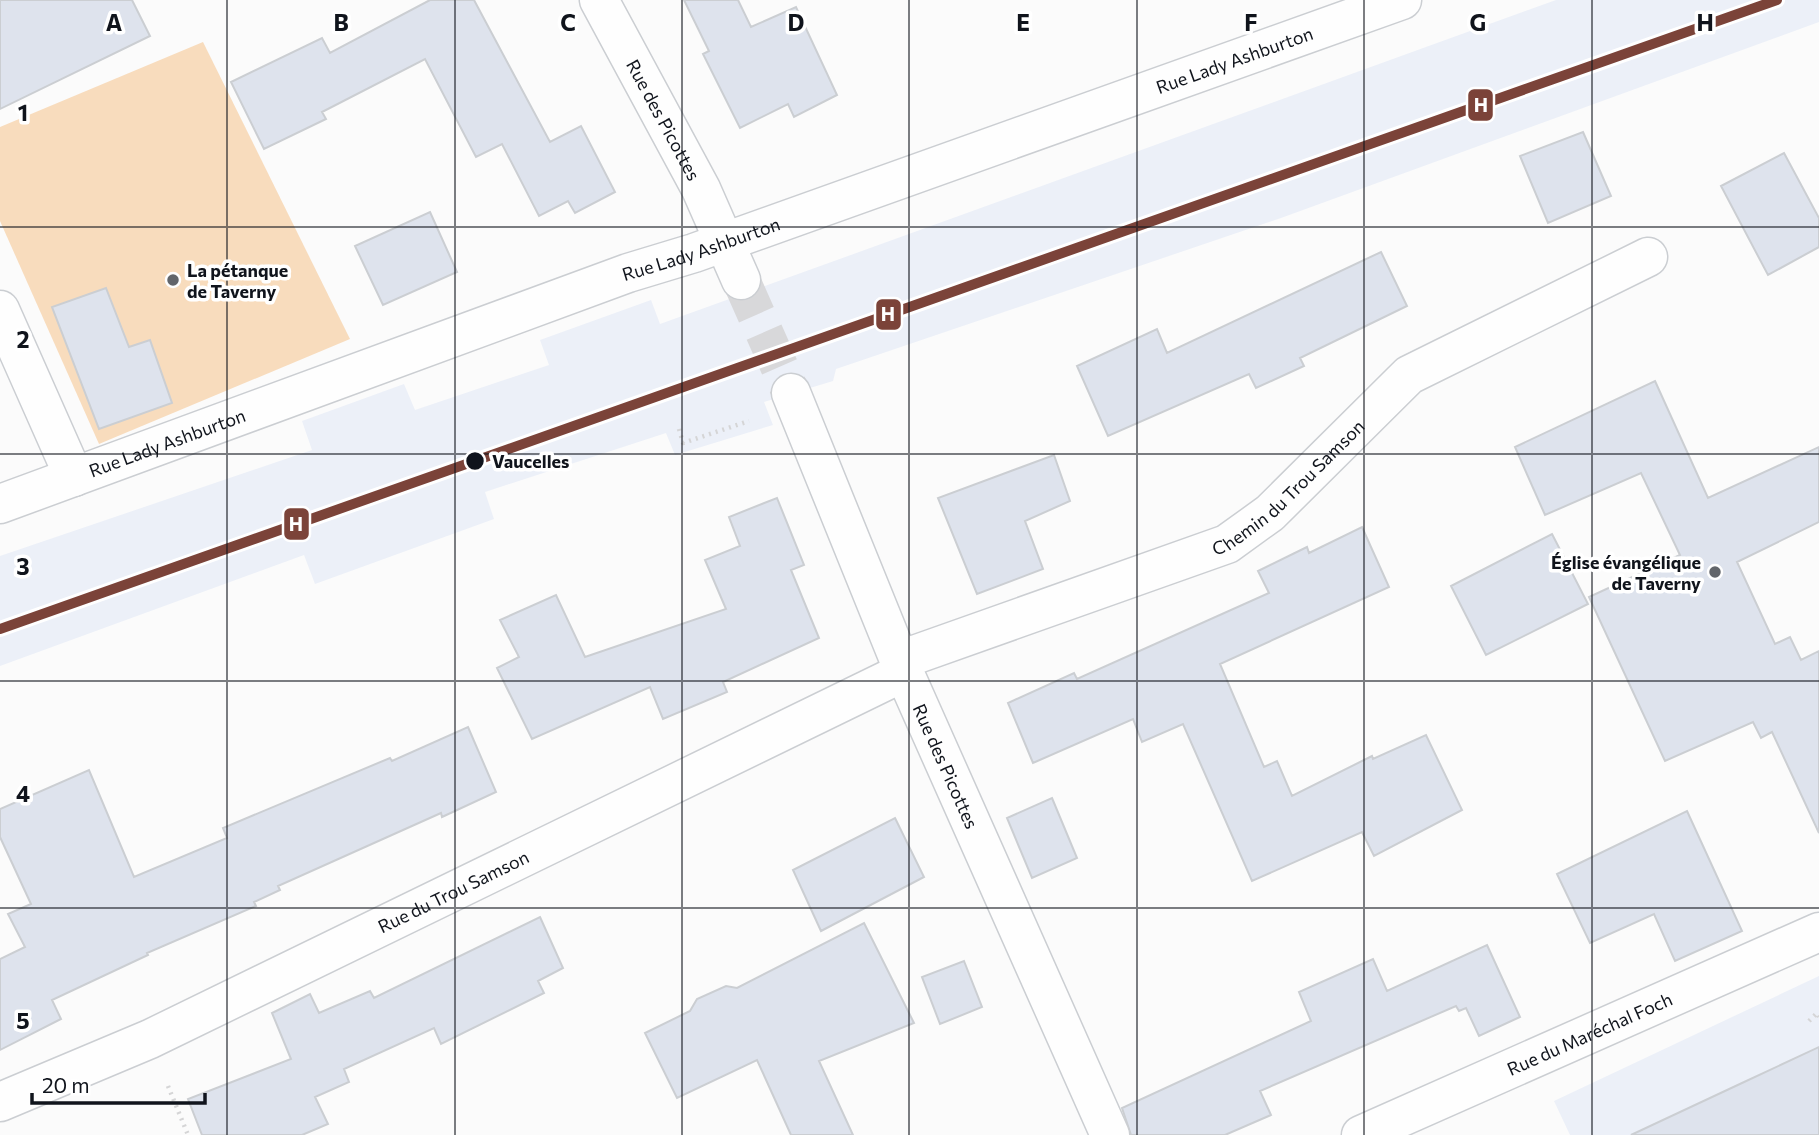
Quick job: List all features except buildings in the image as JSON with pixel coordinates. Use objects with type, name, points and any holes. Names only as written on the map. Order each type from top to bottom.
[{"type":"street","name":"Rue des Picottes","points":[[599,0],[701,189],[741,280]]},
{"type":"street","name":"Rue Lady Ashburton","points":[[0,504],[628,273],[725,242],[1402,0]]},
{"type":"street","name":"Chemin du Trou Samson","points":[[902,666],[1227,544],[1270,513],[1409,375],[1648,257]]},
{"type":"street","points":[[0,310],[74,477]]},
{"type":"street","name":"Rue des Picottes","points":[[791,393],[902,666],[1110,1135]]},
{"type":"street","name":"Rue du Trou Samson","points":[[0,1102],[150,1039],[902,666]]},
{"type":"street","name":"Rue du Maréchal Foch","points":[[1361,1135],[1819,932]]},
{"type":"path","points":[[679,429],[683,443],[756,418]]},
{"type":"path","points":[[1809,1021],[1818,1013],[1819,1017]]},
{"type":"shaded area","points":[[1556,0],[1819,0],[1819,22],[1281,218],[836,369],[833,381],[764,402],[773,425],[675,455],[666,433],[485,492],[494,519],[315,584],[304,555],[0,666],[0,556],[312,450],[302,421],[404,384],[415,410],[549,365],[540,340],[651,300],[660,324]]},
{"type":"shaded area","name":"La pétanque de Taverny","points":[[203,42],[350,339],[99,444],[0,221],[0,127]]},
{"type":"shaded area","points":[[1819,976],[1819,1135],[1570,1135],[1554,1101]]},
{"type":"tunnel","points":[[741,280],[791,393]]},
{"type":"transit line","name":"H","points":[[0,629],[1777,0]]},
{"type":"place","name":"La pétanque de Taverny","points":[[173,280]]},
{"type":"place","name":"Vaucelles","points":[[475,461]]},
{"type":"place","name":"Église évangélique de Taverny","points":[[1715,572]]}]
